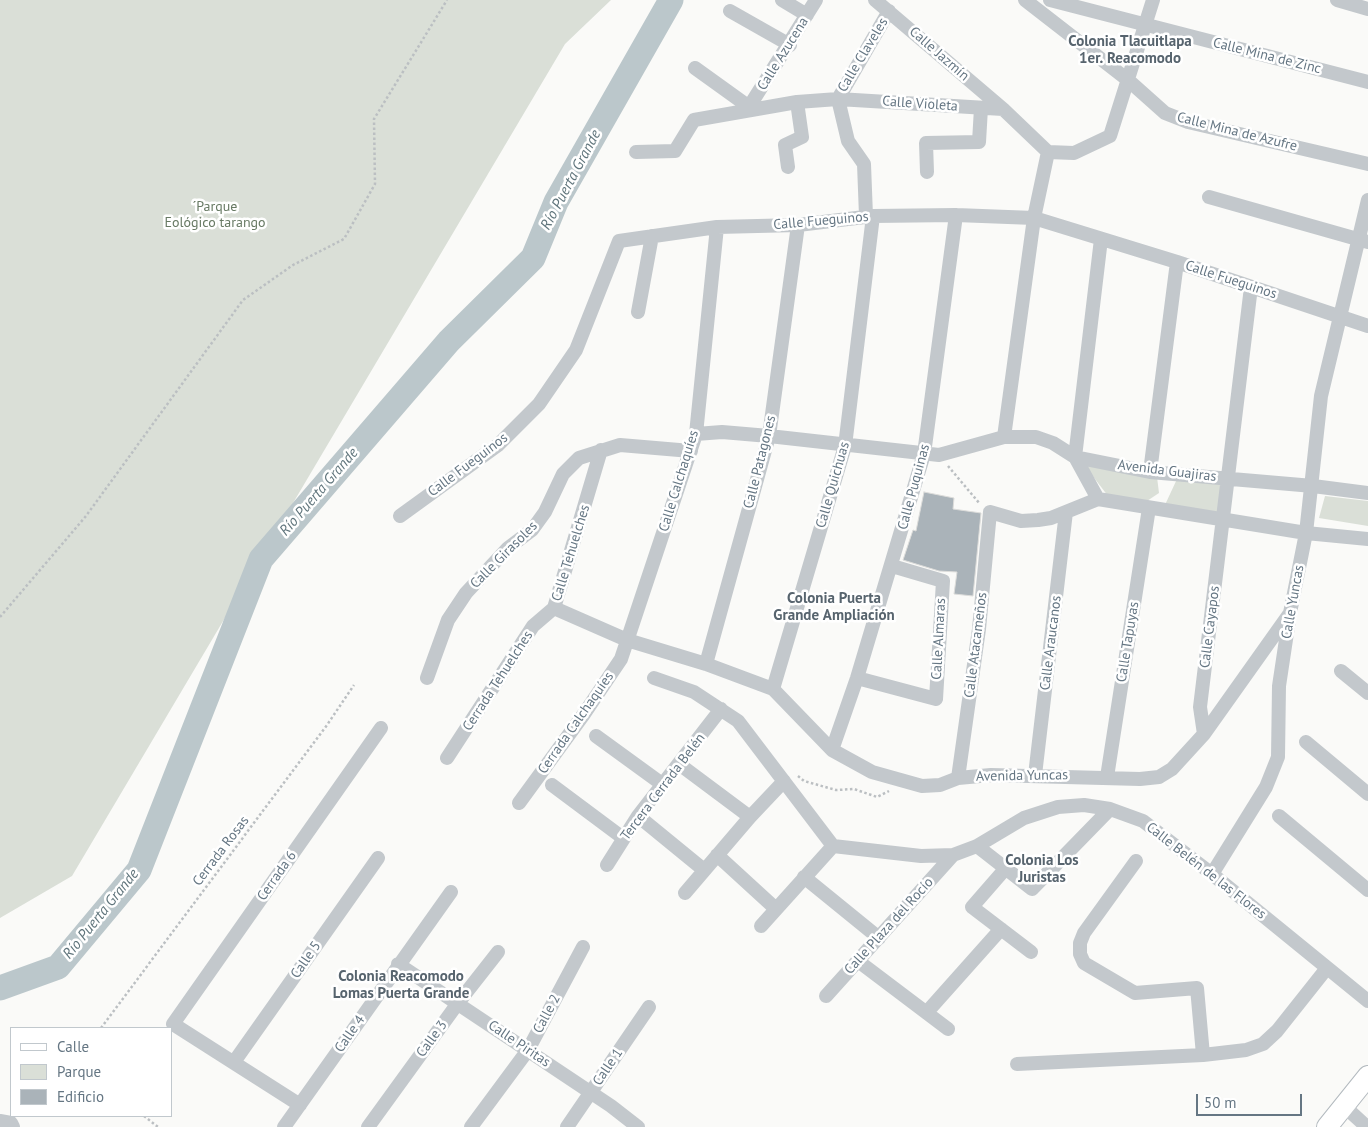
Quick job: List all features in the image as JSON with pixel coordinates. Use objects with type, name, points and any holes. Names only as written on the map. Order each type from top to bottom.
[{"type":"main road","points":[[1326,1127],[1368,1076]]},
{"type":"street","points":[[782,0],[807,15]]},
{"type":"street","name":"Calle Azucena","points":[[750,108],[816,0]]},
{"type":"street","name":"Calle Jazmín","points":[[875,0],[1003,109],[1048,152]]},
{"type":"street","name":"Calle Mina de Azufre","points":[[1025,0],[1128,80],[1165,113],[1188,122],[1368,164]]},
{"type":"street","name":"Calle Mina de Zinc","points":[[1050,0],[1368,82]]},
{"type":"street","points":[[1004,437],[1034,218],[1048,152],[1074,153],[1110,136],[1152,0]]},
{"type":"street","points":[[1336,0],[1368,9]]},
{"type":"street","points":[[730,11],[790,45]]},
{"type":"street","name":"Calle Claveles","points":[[838,99],[889,11]]},
{"type":"street","points":[[695,68],[750,108]]},
{"type":"street","name":"Calle Violeta","points":[[636,152],[675,152],[694,120],[750,108],[796,102],[838,99],[1003,109]]},
{"type":"street","name":"Calle Quichuas","points":[[773,689],[846,446],[870,216],[864,164],[846,137],[838,99]]},
{"type":"street","points":[[788,166],[785,145],[802,137],[796,102]]},
{"type":"street","points":[[927,172],[926,144],[979,142],[981,108]]},
{"type":"street","points":[[1209,197],[1363,241]]},
{"type":"street","name":"Calle Yuncas","points":[[1212,874],[1266,787],[1278,757],[1279,686],[1313,486],[1321,396],[1340,316],[1363,241],[1368,200]]},
{"type":"street","name":"Calle Fueguinos","points":[[400,516],[498,446],[539,404],[576,350],[619,241],[717,228],[798,225],[870,216],[956,215],[1034,218],[1176,262],[1368,326]]},
{"type":"street","name":"Calle Puquinas","points":[[832,750],[892,566],[924,454],[956,215]]},
{"type":"street","name":"Calle Patagones","points":[[706,664],[769,436],[798,225]]},
{"type":"street","name":"Calle Calchaquíes","points":[[627,640],[696,434],[717,228]]},
{"type":"street","points":[[638,312],[652,236]]},
{"type":"street","points":[[1075,457],[1101,239]]},
{"type":"street","points":[[1150,472],[1176,262]]},
{"type":"street","points":[[1229,479],[1251,287]]},
{"type":"street","name":"Avenida Guajiras","points":[[696,434],[722,432],[769,436],[940,455],[1004,437],[1036,437],[1053,443],[1075,457],[1150,472],[1313,486],[1368,493]]},
{"type":"street","name":"Calle Girasoles","points":[[427,678],[448,620],[466,592],[508,548],[532,530],[545,512],[563,474],[580,458],[620,445],[691,451]]},
{"type":"street","name":"Calle Tehuelches","points":[[602,450],[554,608],[627,640]]},
{"type":"street","name":"Avenida Guajiras","points":[[1075,457],[1098,499]]},
{"type":"street","name":"Avenida Guajiras","points":[[1223,520],[1229,479]]},
{"type":"street","points":[[990,512],[1021,521],[1052,518],[1098,499],[1306,533],[1368,539]]},
{"type":"street","name":"Calle Tapuyas","points":[[1107,776],[1149,508]]},
{"type":"street","name":"Calle Atacameños","points":[[958,778],[979,629],[990,512]]},
{"type":"street","name":"Calle Araucanos","points":[[1036,775],[1066,512]]},
{"type":"street","name":"Calle Cayapos","points":[[1204,734],[1200,707],[1223,520]]},
{"type":"street","name":"Calle Almaras","points":[[857,678],[936,699],[943,581],[892,566]]},
{"type":"street","name":"Cerrada Tehuelches","points":[[448,758],[533,626],[554,608]]},
{"type":"street","name":"Avenida Yuncas","points":[[627,640],[706,664],[773,689],[832,750],[872,772],[906,782],[922,786],[940,785],[958,778],[991,775],[1107,776],[1140,779],[1159,777],[1172,769],[1204,734],[1290,613]]},
{"type":"street","name":"Cerrada Calchaquíes","points":[[519,803],[584,714],[621,659],[627,640]]},
{"type":"street","points":[[1341,671],[1368,693]]},
{"type":"street","points":[[654,678],[694,692],[738,721],[833,846],[761,926]]},
{"type":"street","name":"Tercera Cerrada Belén","points":[[607,865],[638,816],[721,710]]},
{"type":"street","name":"Cerrada 6","points":[[234,1062],[173,1024],[381,728]]},
{"type":"street","points":[[596,736],[662,784]]},
{"type":"street","points":[[1306,742],[1368,794]]},
{"type":"street","points":[[679,764],[750,817]]},
{"type":"street","points":[[685,893],[750,817],[786,783]]},
{"type":"street","points":[[552,785],[623,838]]},
{"type":"street","name":"Calle Belén de las Flores","points":[[833,846],[921,856],[953,855],[977,846],[1024,818],[1058,807],[1084,804],[1110,809],[1143,821],[1212,874],[1368,1001]]},
{"type":"street","points":[[977,846],[1032,889],[1110,809]]},
{"type":"street","points":[[638,816],[704,870]]},
{"type":"street","points":[[1279,816],[1368,890]]},
{"type":"street","points":[[717,855],[776,909]]},
{"type":"street","name":"Calle Plaza del Rocío","points":[[826,996],[953,855]]},
{"type":"street","name":"Calle 5","points":[[234,1062],[378,858]]},
{"type":"street","points":[[1136,861],[1084,933],[1080,943],[1080,954],[1084,963],[1135,992],[1197,988],[1204,1055]]},
{"type":"street","points":[[1006,868],[972,907],[1031,952]]},
{"type":"street","points":[[804,877],[879,938]]},
{"type":"street","name":"Calle 4","points":[[284,1127],[450,892]]},
{"type":"street","points":[[927,1012],[1001,929]]},
{"type":"street","name":"Calle 2","points":[[471,1127],[528,1050],[583,947]]},
{"type":"street","name":"Calle 3","points":[[368,1127],[498,952]]},
{"type":"street","points":[[858,961],[948,1029]]},
{"type":"street","name":"Calle Piritas","points":[[398,964],[591,1092],[638,1127]]},
{"type":"street","points":[[1017,1064],[1204,1055],[1246,1050],[1263,1044],[1277,1031],[1327,968]]},
{"type":"street","name":"Calle 1","points":[[566,1127],[649,1007]]},
{"type":"street","points":[[234,1062],[300,1105]]},
{"type":"street","points":[[1344,1106],[1367,1127]]},
{"type":"path","points":[[0,617],[86,516],[243,300],[293,265],[344,239],[375,184],[374,119],[447,0]]},
{"type":"path","points":[[940,455],[968,491],[984,509],[990,512]]},
{"type":"path","name":"Cerrada Rosas","points":[[102,1027],[321,733],[354,685]]},
{"type":"path","points":[[786,783],[796,774],[804,781],[836,790],[854,789],[877,797],[906,782]]},
{"type":"path","points":[[145,1117],[158,1127]]},
{"type":"green space","name":"´Parque Eológico tarango","points":[[0,0],[611,0],[565,44],[72,876],[0,918]]},
{"type":"green space","points":[[1082,462],[1157,477],[1159,493],[1147,501],[1108,496]]},
{"type":"green space","points":[[1177,479],[1224,484],[1221,517],[1164,507]]},
{"type":"green space","points":[[1325,496],[1368,501],[1368,526],[1319,518]]},
{"type":"building","points":[[924,492],[954,498],[953,509],[981,513],[973,596],[954,594],[957,572],[939,571],[903,560],[913,530],[916,531]]},
{"type":"waterway","name":"Río Puerta Grande","points":[[0,988],[58,967],[139,870],[261,559],[449,341],[533,258],[556,202],[671,0]]},
{"type":"district","name":"Colonia Tlacuitlapa 1er. Reacomodo","points":[[1130,50]]},
{"type":"district","name":"Colonia Puerta Grande Ampliación","points":[[834,608]]},
{"type":"district","name":"Colonia Los Juristas","points":[[1042,870]]},
{"type":"district","name":"Colonia Reacomodo Lomas Puerta Grande","points":[[401,986]]}]
